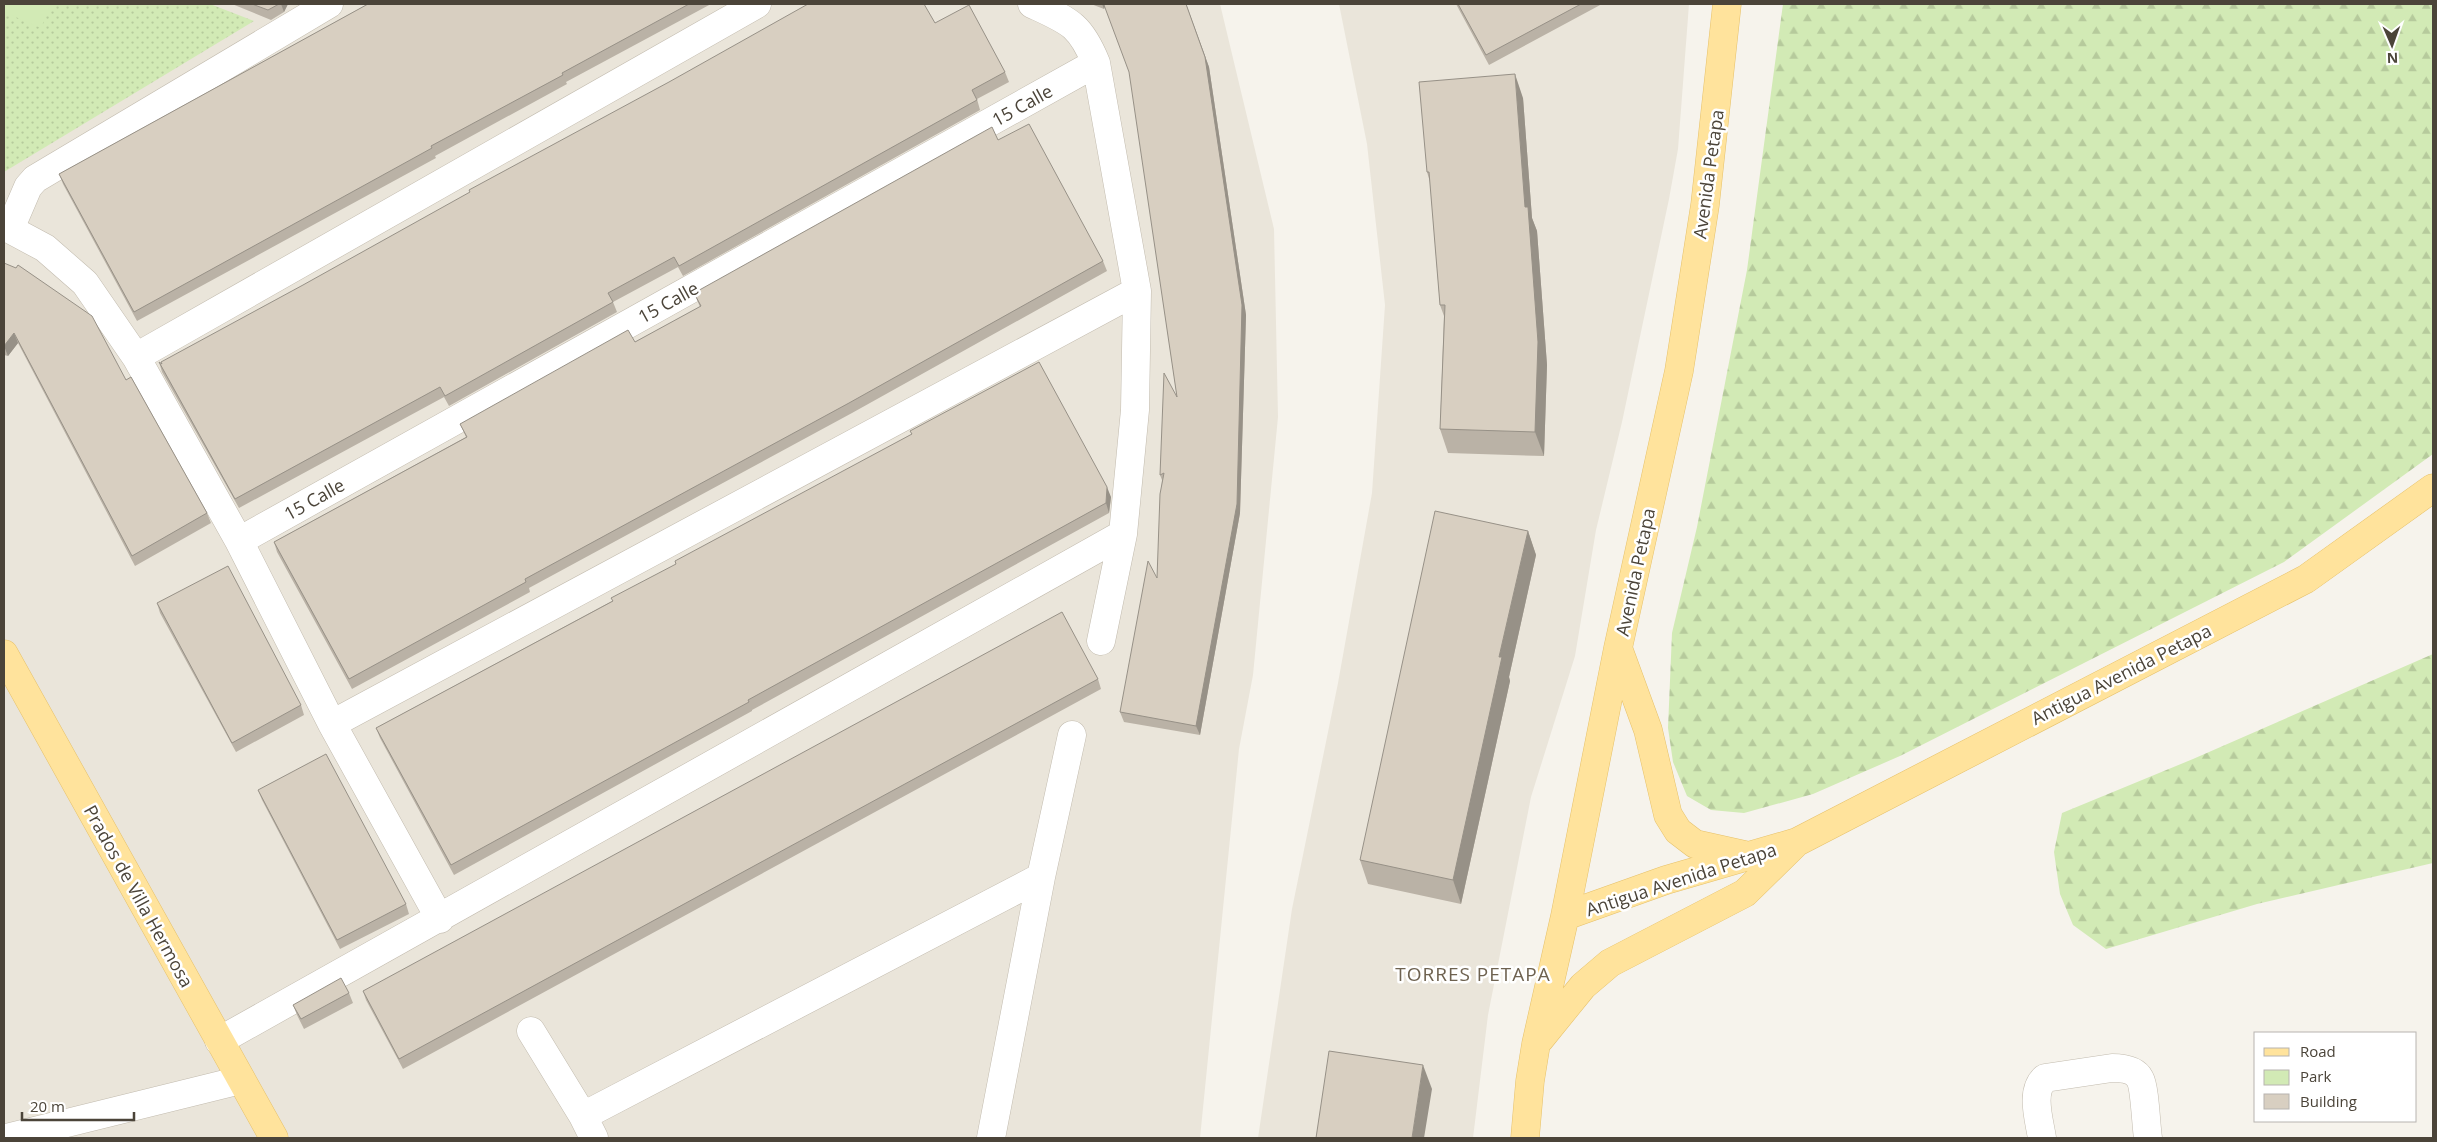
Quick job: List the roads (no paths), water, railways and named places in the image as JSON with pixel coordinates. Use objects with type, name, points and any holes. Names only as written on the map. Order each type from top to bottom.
[{"type":"main road","name":"Avenida Petapa","points":[[1525,1138],[1530,1081],[1536,1044],[1618,648],[1679,371],[1705,205],[1727,4]]},
{"type":"main road","name":"Antigua Avenida Petapa","points":[[1564,916],[1666,880],[1797,842],[2306,579],[2433,488]]},
{"type":"main road","points":[[1618,648],[1648,730],[1668,816],[1678,831],[1695,844],[1750,856]]},
{"type":"main road","name":"Prados de Villa Hermosa","points":[[4,654],[274,1138]]},
{"type":"main road","name":"Antigua Avenida Petapa","points":[[1536,1044],[1583,986],[1610,963],[1745,893],[1797,842]]},
{"type":"street","points":[[329,4],[35,179],[28,186],[7,228],[44,248],[84,283],[136,357],[240,541],[332,724],[440,919]]},
{"type":"street","points":[[136,357],[757,4]]},
{"type":"street","points":[[1032,4],[1066,19],[1080,31],[1096,63],[1137,291],[1134,410],[1123,534],[1102,641]]},
{"type":"street","name":"15 Calle","points":[[240,541],[1096,63]]},
{"type":"street","points":[[332,724],[1137,291]]},
{"type":"street","points":[[219,1041],[440,919],[1123,534]]},
{"type":"street","points":[[992,1138],[1041,876],[1072,735]]},
{"type":"street","points":[[531,1031],[588,1127],[1041,876]]},
{"type":"street","points":[[2042,1138],[2036,1093],[2038,1084],[2046,1078],[2123,1068],[2133,1072],[2140,1079],[2148,1138]]},
{"type":"street","points":[[6,1138],[241,1080]]},
{"type":"district","name":"TORRES PETAPA","points":[[1473,974]]}]
